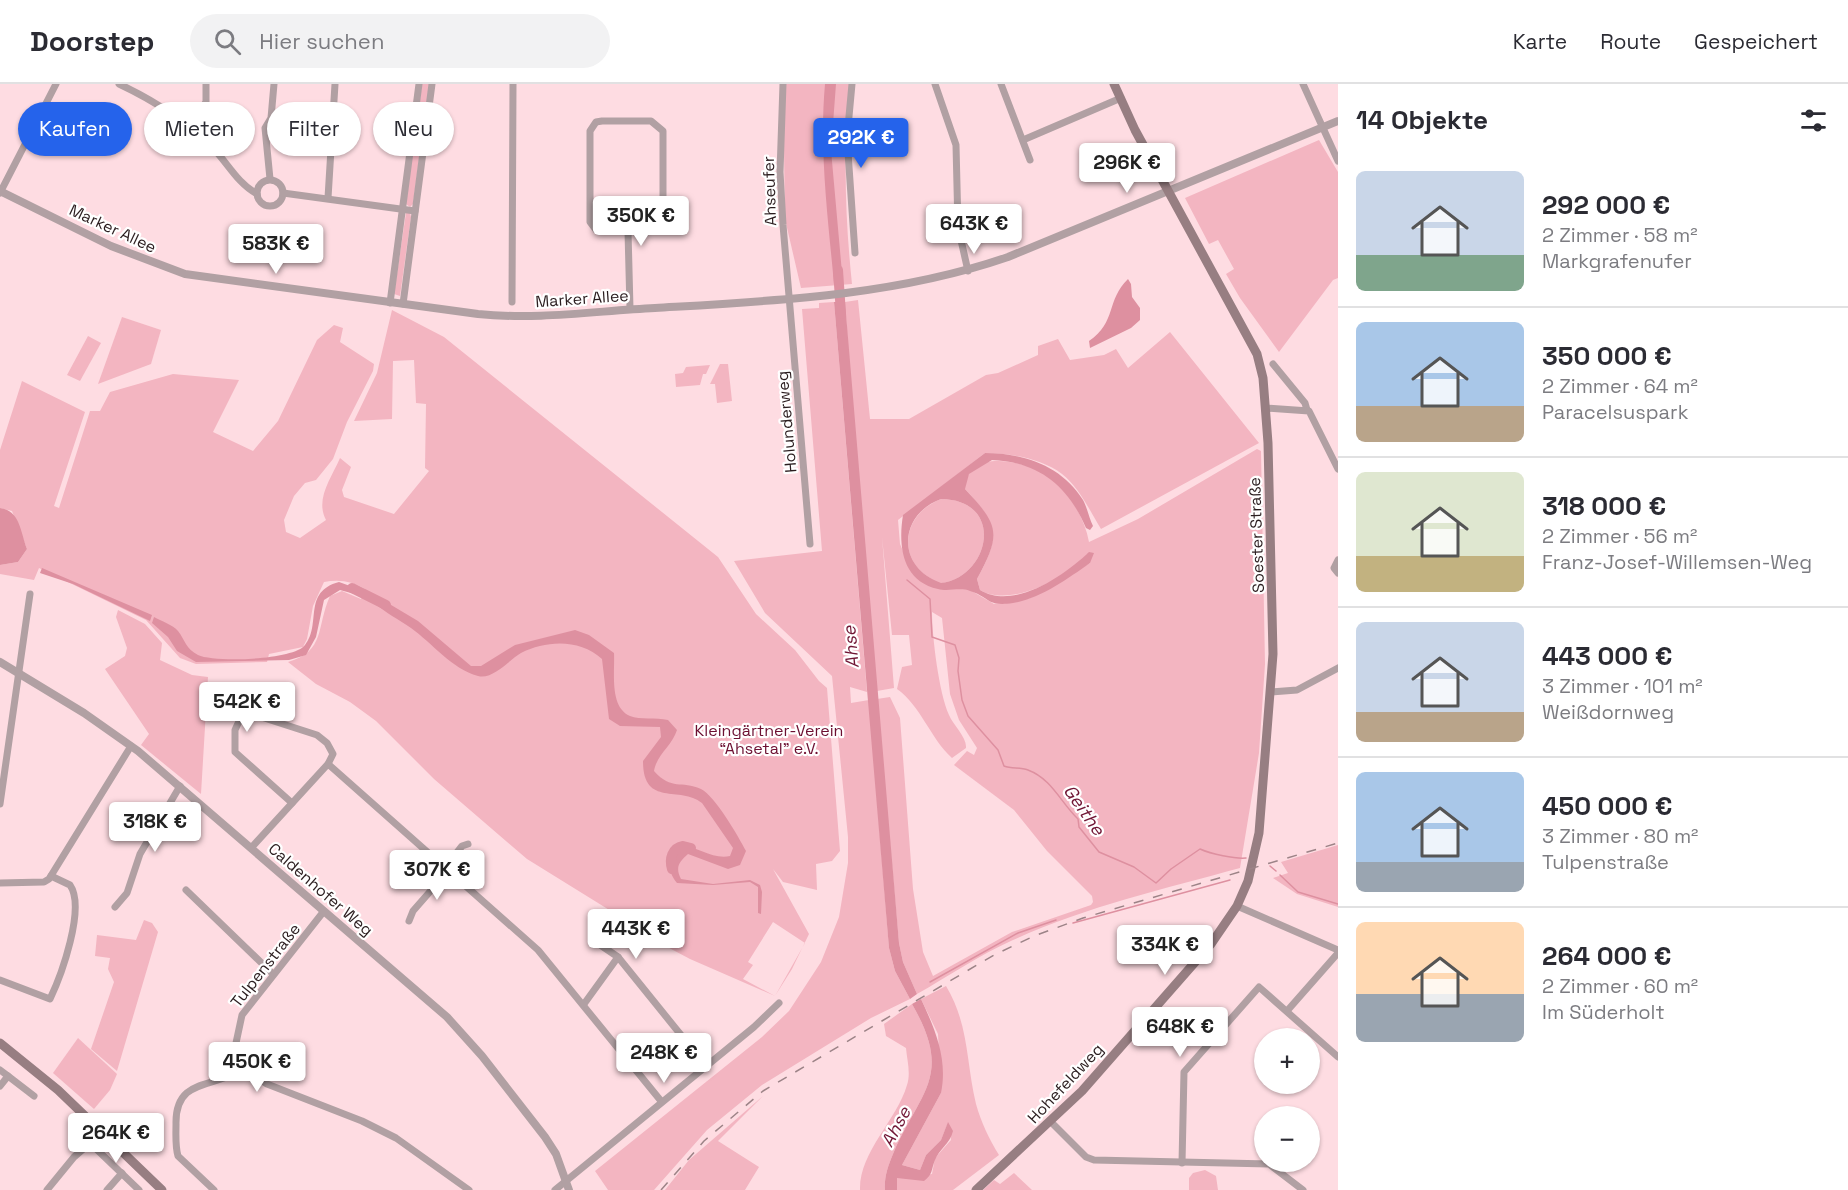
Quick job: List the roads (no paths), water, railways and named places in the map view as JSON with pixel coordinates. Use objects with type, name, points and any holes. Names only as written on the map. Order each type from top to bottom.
[{"type":"main road","name":"Soester Straße","points":[[1114,84],[1168,191],[1257,354],[1263,378],[1274,619],[1271,692],[1257,849],[1248,881],[1237,906]]},
{"type":"main road","name":"Hohefeldweg","points":[[976,1190],[1052,1122],[1199,958],[1237,906]]},
{"type":"main road","points":[[0,1043],[58,1090],[162,1190]]},
{"type":"street","points":[[0,192],[56,84]]},
{"type":"street","points":[[119,84],[154,102]]},
{"type":"street","points":[[206,84],[206,102]]},
{"type":"street","points":[[270,179],[265,128],[271,118],[274,84]]},
{"type":"street","points":[[328,198],[335,84]]},
{"type":"street","points":[[396,304],[402,209],[419,84]]},
{"type":"street","points":[[396,304],[415,211],[432,84]]},
{"type":"street","points":[[512,302],[513,84]]},
{"type":"street","name":"Ahseufer","points":[[783,84],[780,172],[789,297]]},
{"type":"street","points":[[852,84],[847,138],[855,253]]},
{"type":"street","points":[[935,84],[956,145],[958,227],[968,271]]},
{"type":"street","points":[[1001,84],[1030,160]]},
{"type":"street","points":[[1303,84],[1338,161]]},
{"type":"street","points":[[1023,140],[1121,98]]},
{"type":"street","points":[[651,121],[663,131],[663,222],[655,231],[628,231],[596,230],[590,222],[590,131],[596,122],[651,121]]},
{"type":"street","points":[[847,138],[880,138],[893,135],[895,130],[892,122],[887,121],[875,124],[848,123]]},
{"type":"street","name":"Marker Allee","points":[[0,192],[111,246],[185,274],[396,304],[511,317],[566,316],[630,309],[851,293],[910,285],[968,271],[1338,121]]},
{"type":"street","points":[[220,156],[248,189],[257,194]]},
{"type":"street","points":[[270,179],[279,182],[283,193],[278,203],[269,206],[260,201],[257,194],[259,185],[270,179]]},
{"type":"street","points":[[283,193],[415,211]]},
{"type":"street","points":[[628,231],[630,309]]},
{"type":"street","name":"Holunderweg","points":[[789,297],[810,544]]},
{"type":"street","points":[[1274,364],[1305,403],[1307,410]]},
{"type":"street","points":[[1266,408],[1307,410],[1312,413],[1335,456],[1338,469]]},
{"type":"street","points":[[1338,560],[1334,568],[1338,573]]},
{"type":"street","points":[[0,804],[3,765],[30,594]]},
{"type":"street","name":"Caldenhofer Weg","points":[[0,662],[84,712],[131,746],[180,786],[463,1034],[545,1137],[556,1154],[569,1190]]},
{"type":"street","points":[[1271,692],[1297,690],[1338,668]]},
{"type":"street","points":[[251,848],[328,764],[333,754],[322,738],[260,716],[241,717],[235,730],[235,752],[292,803]]},
{"type":"street","points":[[0,883],[44,882],[51,876],[131,746]]},
{"type":"street","points":[[328,764],[538,950],[661,1101]]},
{"type":"street","points":[[115,907],[128,893],[140,854],[180,786]]},
{"type":"street","points":[[409,921],[412,911],[462,846],[468,844]]},
{"type":"street","points":[[0,980],[50,999],[60,980],[72,929],[74,891],[68,883],[51,876]]},
{"type":"street","points":[[186,890],[273,974]]},
{"type":"street","points":[[1237,906],[1338,952],[1287,1011]]},
{"type":"street","name":"Tulpenstraße","points":[[245,1068],[238,1053],[238,1023],[273,974],[324,912]]},
{"type":"street","points":[[593,940],[618,957],[685,1040]]},
{"type":"street","points":[[584,1004],[618,957]]},
{"type":"street","points":[[1182,1162],[1184,1072],[1259,987],[1338,1057]]},
{"type":"street","points":[[555,1190],[779,1003]]},
{"type":"street","points":[[214,1190],[178,1156],[176,1106],[188,1092],[236,1075],[245,1068],[267,1084],[362,1121],[396,1138],[469,1190]]},
{"type":"street","points":[[0,1070],[34,1096]]},
{"type":"street","points":[[0,1086],[8,1076]]},
{"type":"street","points":[[1052,1122],[1086,1157],[1094,1160],[1269,1164],[1303,1190]]},
{"type":"street","points":[[48,1190],[88,1143],[92,1144],[140,1190]]},
{"type":"street","points":[[107,1190],[122,1173]]},
{"type":"waterway","name":"Ahse","points":[[838,270],[841,314]]},
{"type":"waterway","name":"Geithe","points":[[907,580],[930,599],[932,637],[955,645],[959,658],[958,671],[962,700],[968,716],[998,750],[1004,766],[1028,770],[1050,785],[1078,819],[1079,827],[1099,852],[1134,867],[1156,883],[1171,869],[1200,849],[1223,856],[1246,858]]},
{"type":"waterway","points":[[352,588],[386,605]]},
{"type":"waterway","points":[[672,869],[671,858],[676,849],[683,846],[691,848]]},
{"type":"waterway","name":"Geithe","points":[[1270,866],[1276,871]]},
{"type":"waterway","name":"Geithe","points":[[1280,875],[1298,892],[1338,904]]},
{"type":"waterway","points":[[1073,923],[1230,880]]},
{"type":"waterway","points":[[930,982],[1018,933],[1056,920]]},
{"type":"railway","points":[[661,1190],[704,1141],[763,1091],[994,955],[1034,936],[1083,918],[1338,843]]},
{"type":"park label","name":"Kleingärtner-Verein “Ahsetal” e.V.","points":[[769,739]]}]
